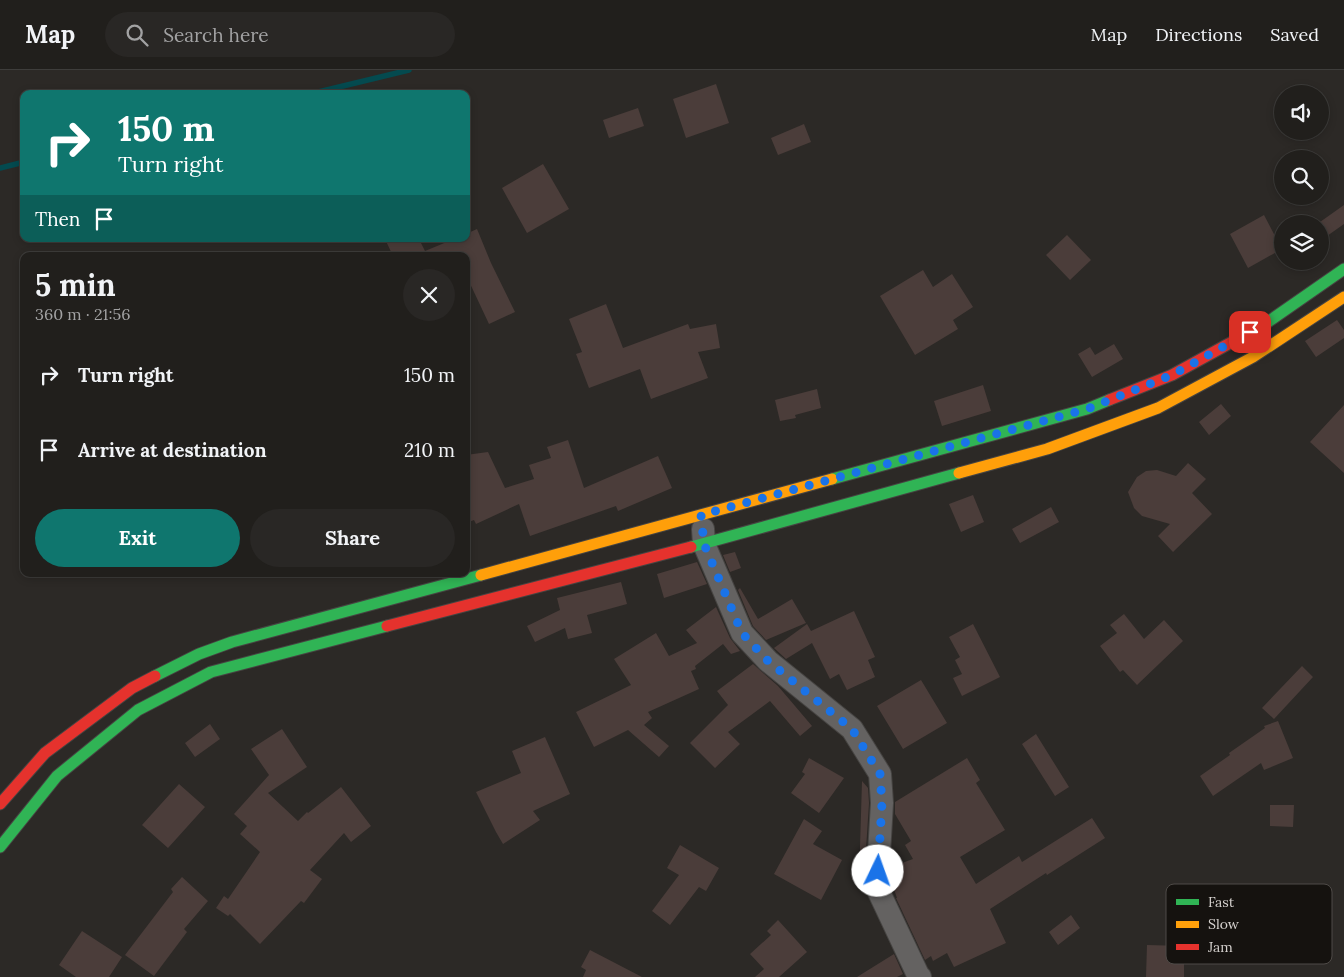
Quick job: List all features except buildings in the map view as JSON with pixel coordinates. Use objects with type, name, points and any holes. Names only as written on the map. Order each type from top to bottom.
[{"type":"main road","points":[[0,804],[45,753],[53,747],[132,688],[200,654],[232,642],[1087,409],[1172,375],[1265,324],[1344,270]]},
{"type":"main road","points":[[0,847],[57,776],[138,710],[211,672],[704,544],[1047,449],[1158,408],[1252,357],[1344,297]]},
{"type":"street","points":[[701,515],[704,544],[742,633],[768,661],[852,729],[880,774],[882,803],[877,888],[920,977]]},
{"type":"waterway","points":[[326,90],[409,70]]},
{"type":"waterway","points":[[0,168],[20,163]]},
{"type":"traffic: fast","points":[[1252,331],[1344,269]]},
{"type":"traffic: fast","points":[[832,479],[1087,409],[1109,400]]},
{"type":"traffic: fast","points":[[691,547],[959,473]]},
{"type":"traffic: fast","points":[[155,676],[199,654],[232,642],[481,575]]},
{"type":"traffic: fast","points":[[0,847],[57,776],[138,710],[211,672],[387,626]]},
{"type":"traffic: slow","points":[[959,473],[1047,449],[1158,408],[1253,357],[1344,297]]},
{"type":"traffic: slow","points":[[481,575],[832,479]]},
{"type":"traffic: jam","points":[[1109,400],[1172,375],[1252,331]]},
{"type":"traffic: jam","points":[[387,626],[691,547]]},
{"type":"traffic: jam","points":[[0,804],[45,753],[132,688],[155,676]]},
{"type":"route","points":[[878,871],[882,803],[880,774],[852,729],[768,661],[742,633],[704,544],[701,515],[1087,409],[1172,375],[1250,332]]}]
